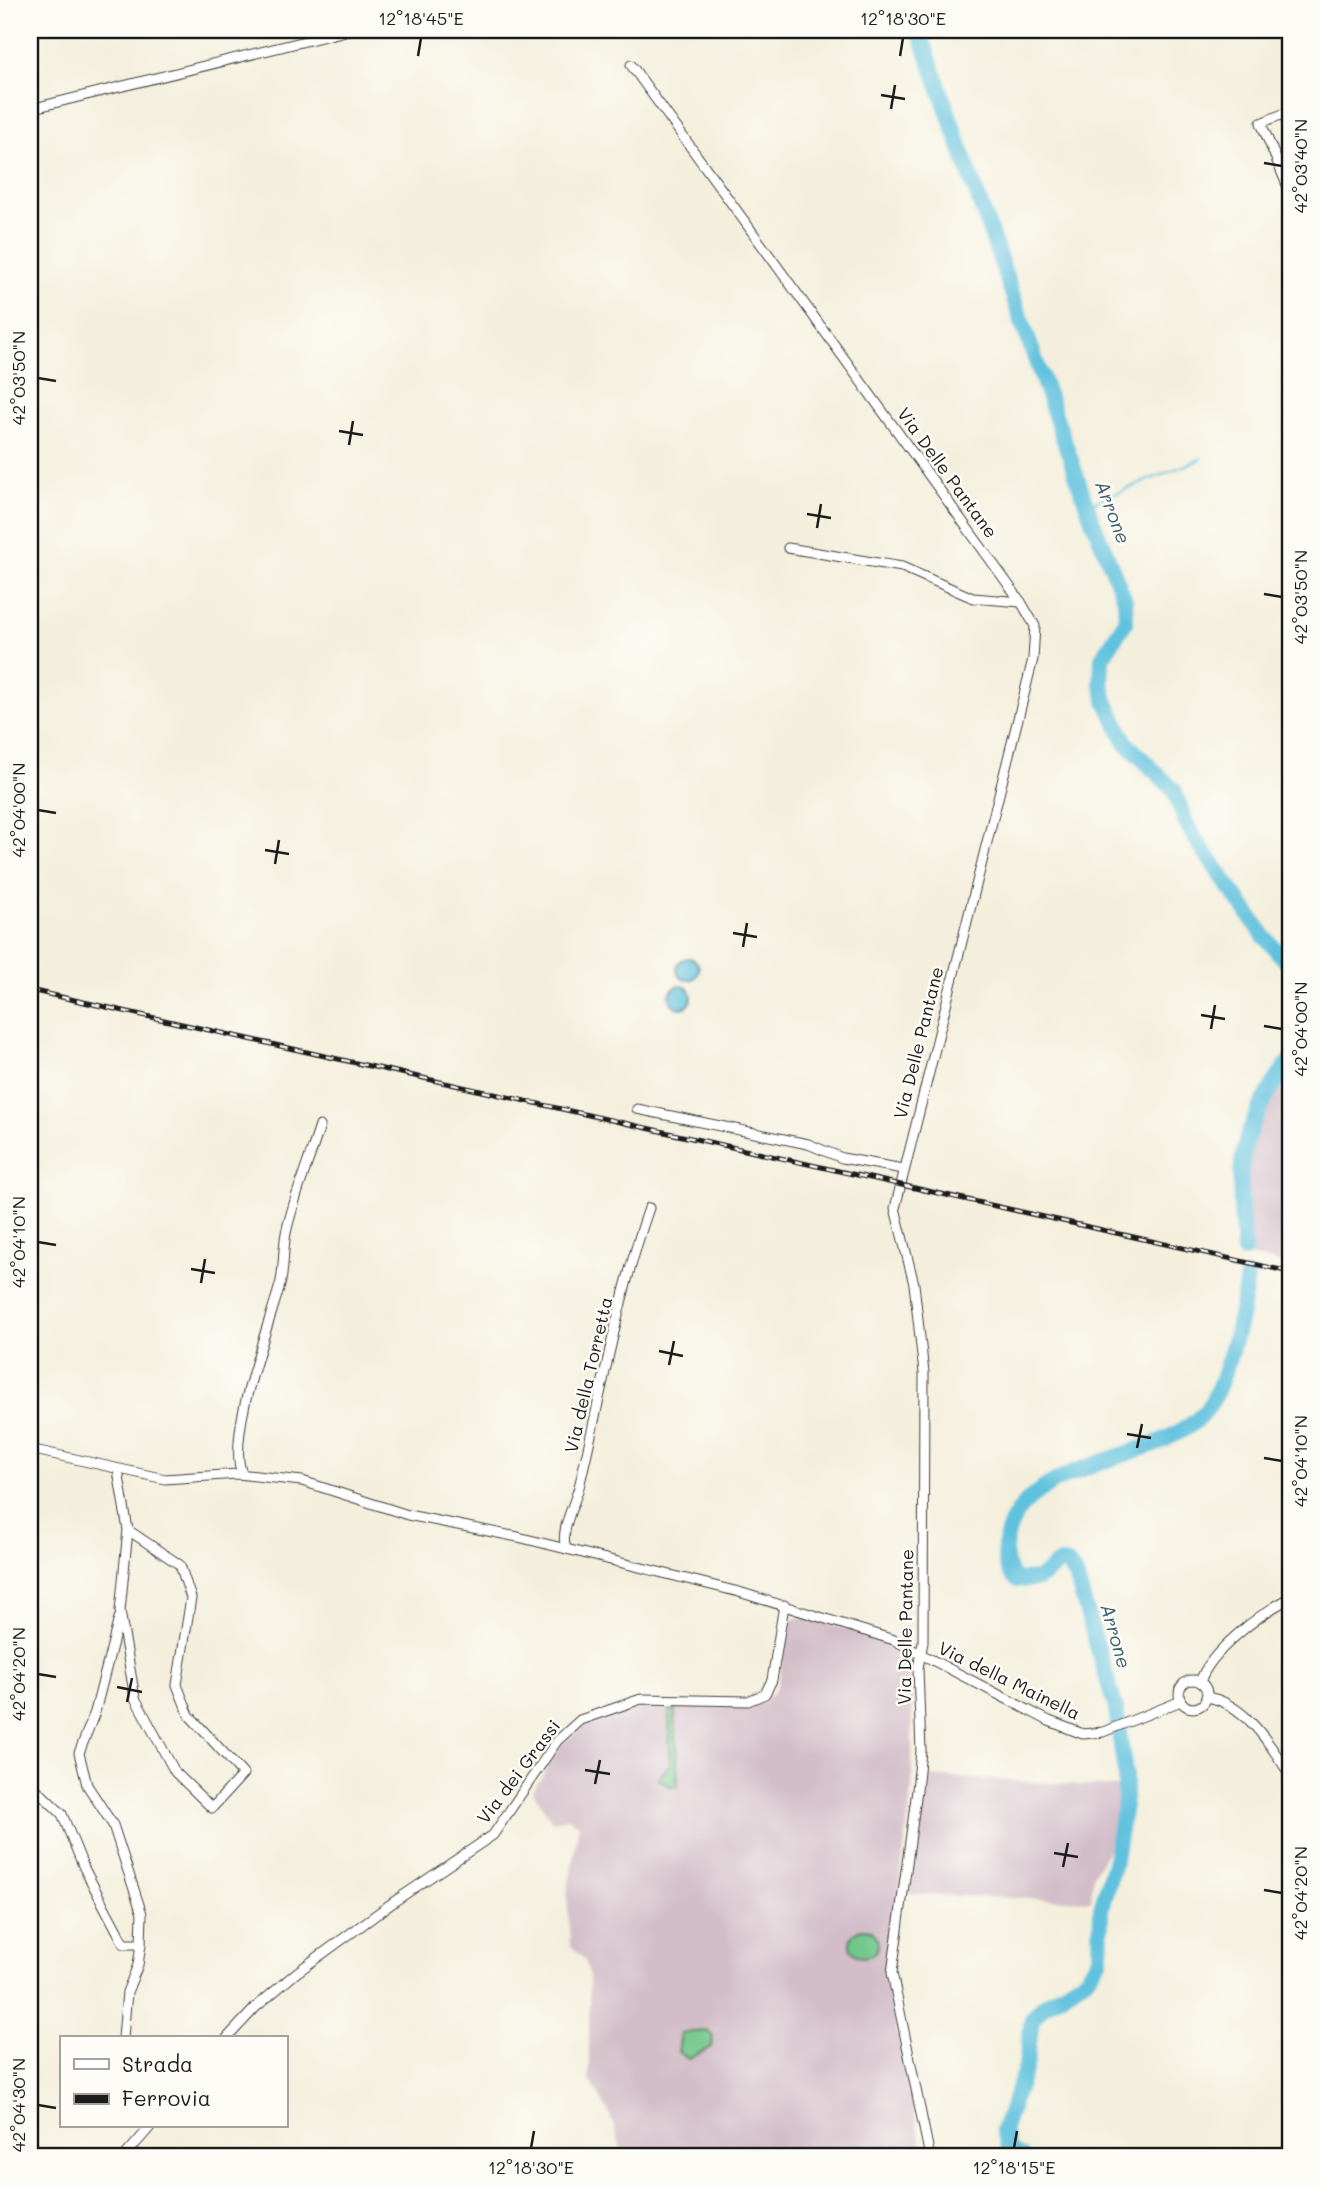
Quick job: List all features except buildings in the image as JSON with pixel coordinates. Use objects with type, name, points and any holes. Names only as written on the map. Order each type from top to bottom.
[{"type":"street","points":[[30,109],[350,30]]},
{"type":"street","name":"Via Delle Pantane","points":[[631,65],[1021,602],[1035,626],[1033,659],[903,1169],[896,1214],[914,1284],[924,1373],[922,1655],[918,1668],[920,1764],[892,1973],[930,2157]]},
{"type":"street","points":[[1290,111],[1261,123],[1290,192]]},
{"type":"street","points":[[788,548],[902,567],[973,598],[1021,602]]},
{"type":"street","points":[[637,1110],[808,1144],[842,1158],[903,1169]]},
{"type":"street","points":[[242,1474],[241,1439],[254,1366],[281,1279],[286,1232],[320,1126]]},
{"type":"street","name":"Via della Torretta","points":[[566,1549],[563,1538],[579,1488],[621,1302],[649,1208]]},
{"type":"street","name":"Via della Mainella","points":[[30,1450],[118,1471],[175,1480],[242,1474],[302,1481],[408,1515],[566,1549],[783,1605],[894,1640],[1063,1727],[1088,1734],[1107,1731],[1181,1701]]},
{"type":"street","points":[[118,1471],[128,1530],[120,1611],[95,1712],[79,1753],[87,1785],[113,1825],[142,1914],[138,1965],[127,1992],[123,2036]]},
{"type":"street","points":[[120,1611],[135,1698],[175,1772],[212,1808],[243,1774],[189,1715],[177,1685],[191,1598],[180,1565],[128,1530]]},
{"type":"street","points":[[1200,1682],[1204,1668],[1217,1652],[1290,1598]]},
{"type":"street","name":"Via dei Grassi","points":[[229,2036],[256,2007],[296,1973],[395,1901],[493,1835],[557,1741],[580,1720],[641,1699],[748,1701],[765,1694],[772,1680],[783,1605]]},
{"type":"street","points":[[1191,1680],[1200,1682],[1205,1688],[1206,1697],[1202,1704],[1193,1708],[1181,1701],[1179,1692],[1183,1684],[1191,1680]]},
{"type":"street","points":[[1206,1697],[1238,1710],[1266,1740],[1290,1775]]},
{"type":"street","points":[[30,1783],[62,1814],[83,1868],[124,1944],[141,1944]]},
{"type":"street","points":[[124,2157],[149,2128]]},
{"type":"shaded area","points":[[1290,1065],[1290,1265],[1249,1256],[1242,1184],[1247,1144],[1255,1122]]},
{"type":"shaded area","points":[[806,1617],[891,1643],[898,1648],[912,1682],[912,1787],[887,1984],[924,2157],[624,2157],[610,2115],[589,2078],[589,1975],[585,1960],[570,1946],[567,1894],[579,1824],[567,1818],[552,1821],[533,1791],[562,1744],[585,1724],[650,1704],[711,1707],[762,1703],[774,1692],[779,1680],[789,1622]]},
{"type":"shaded area","points":[[927,1776],[1117,1787],[1120,1791],[1112,1843],[1093,1875],[1091,1901],[910,1894]]},
{"type":"green space","points":[[669,1710],[675,1710],[678,1786],[669,1786],[658,1779],[670,1764]]},
{"type":"green space","points":[[864,1929],[874,1933],[878,1943],[874,1953],[864,1957],[854,1953],[850,1943],[854,1933]]},
{"type":"green space","points":[[707,2031],[713,2036],[711,2047],[689,2059],[678,2052],[681,2033]]},
{"type":"water","points":[[688,958],[696,961],[699,969],[696,977],[688,980],[680,977],[677,969],[680,961]]},
{"type":"water","points":[[681,986],[689,989],[692,997],[689,1005],[681,1008],[673,1005],[670,997],[673,989]]},
{"type":"waterway","name":"Arrone","points":[[919,30],[1091,517],[1125,600],[1126,621],[1102,658],[1101,682],[1106,701],[1126,743],[1174,790],[1186,823],[1203,850],[1264,936],[1290,966]]},
{"type":"waterway","points":[[1087,505],[1201,459]]},
{"type":"waterway","name":"Arrone","points":[[1244,1251],[1241,1193],[1244,1150],[1259,1110],[1290,1060]]},
{"type":"waterway","name":"Arrone","points":[[1022,2157],[1009,2151],[1003,2130],[1026,2067],[1032,2019],[1043,2006],[1086,1978],[1100,1959],[1101,1908],[1115,1859],[1125,1799],[1125,1773],[1116,1709],[1076,1576],[1068,1564],[1060,1563],[1038,1579],[1017,1580],[1007,1565],[1005,1547],[1015,1517],[1034,1495],[1060,1479],[1181,1431],[1203,1414],[1211,1403],[1226,1369],[1242,1309],[1247,1277]]},
{"type":"railway","points":[[30,990],[1290,1272]]}]
